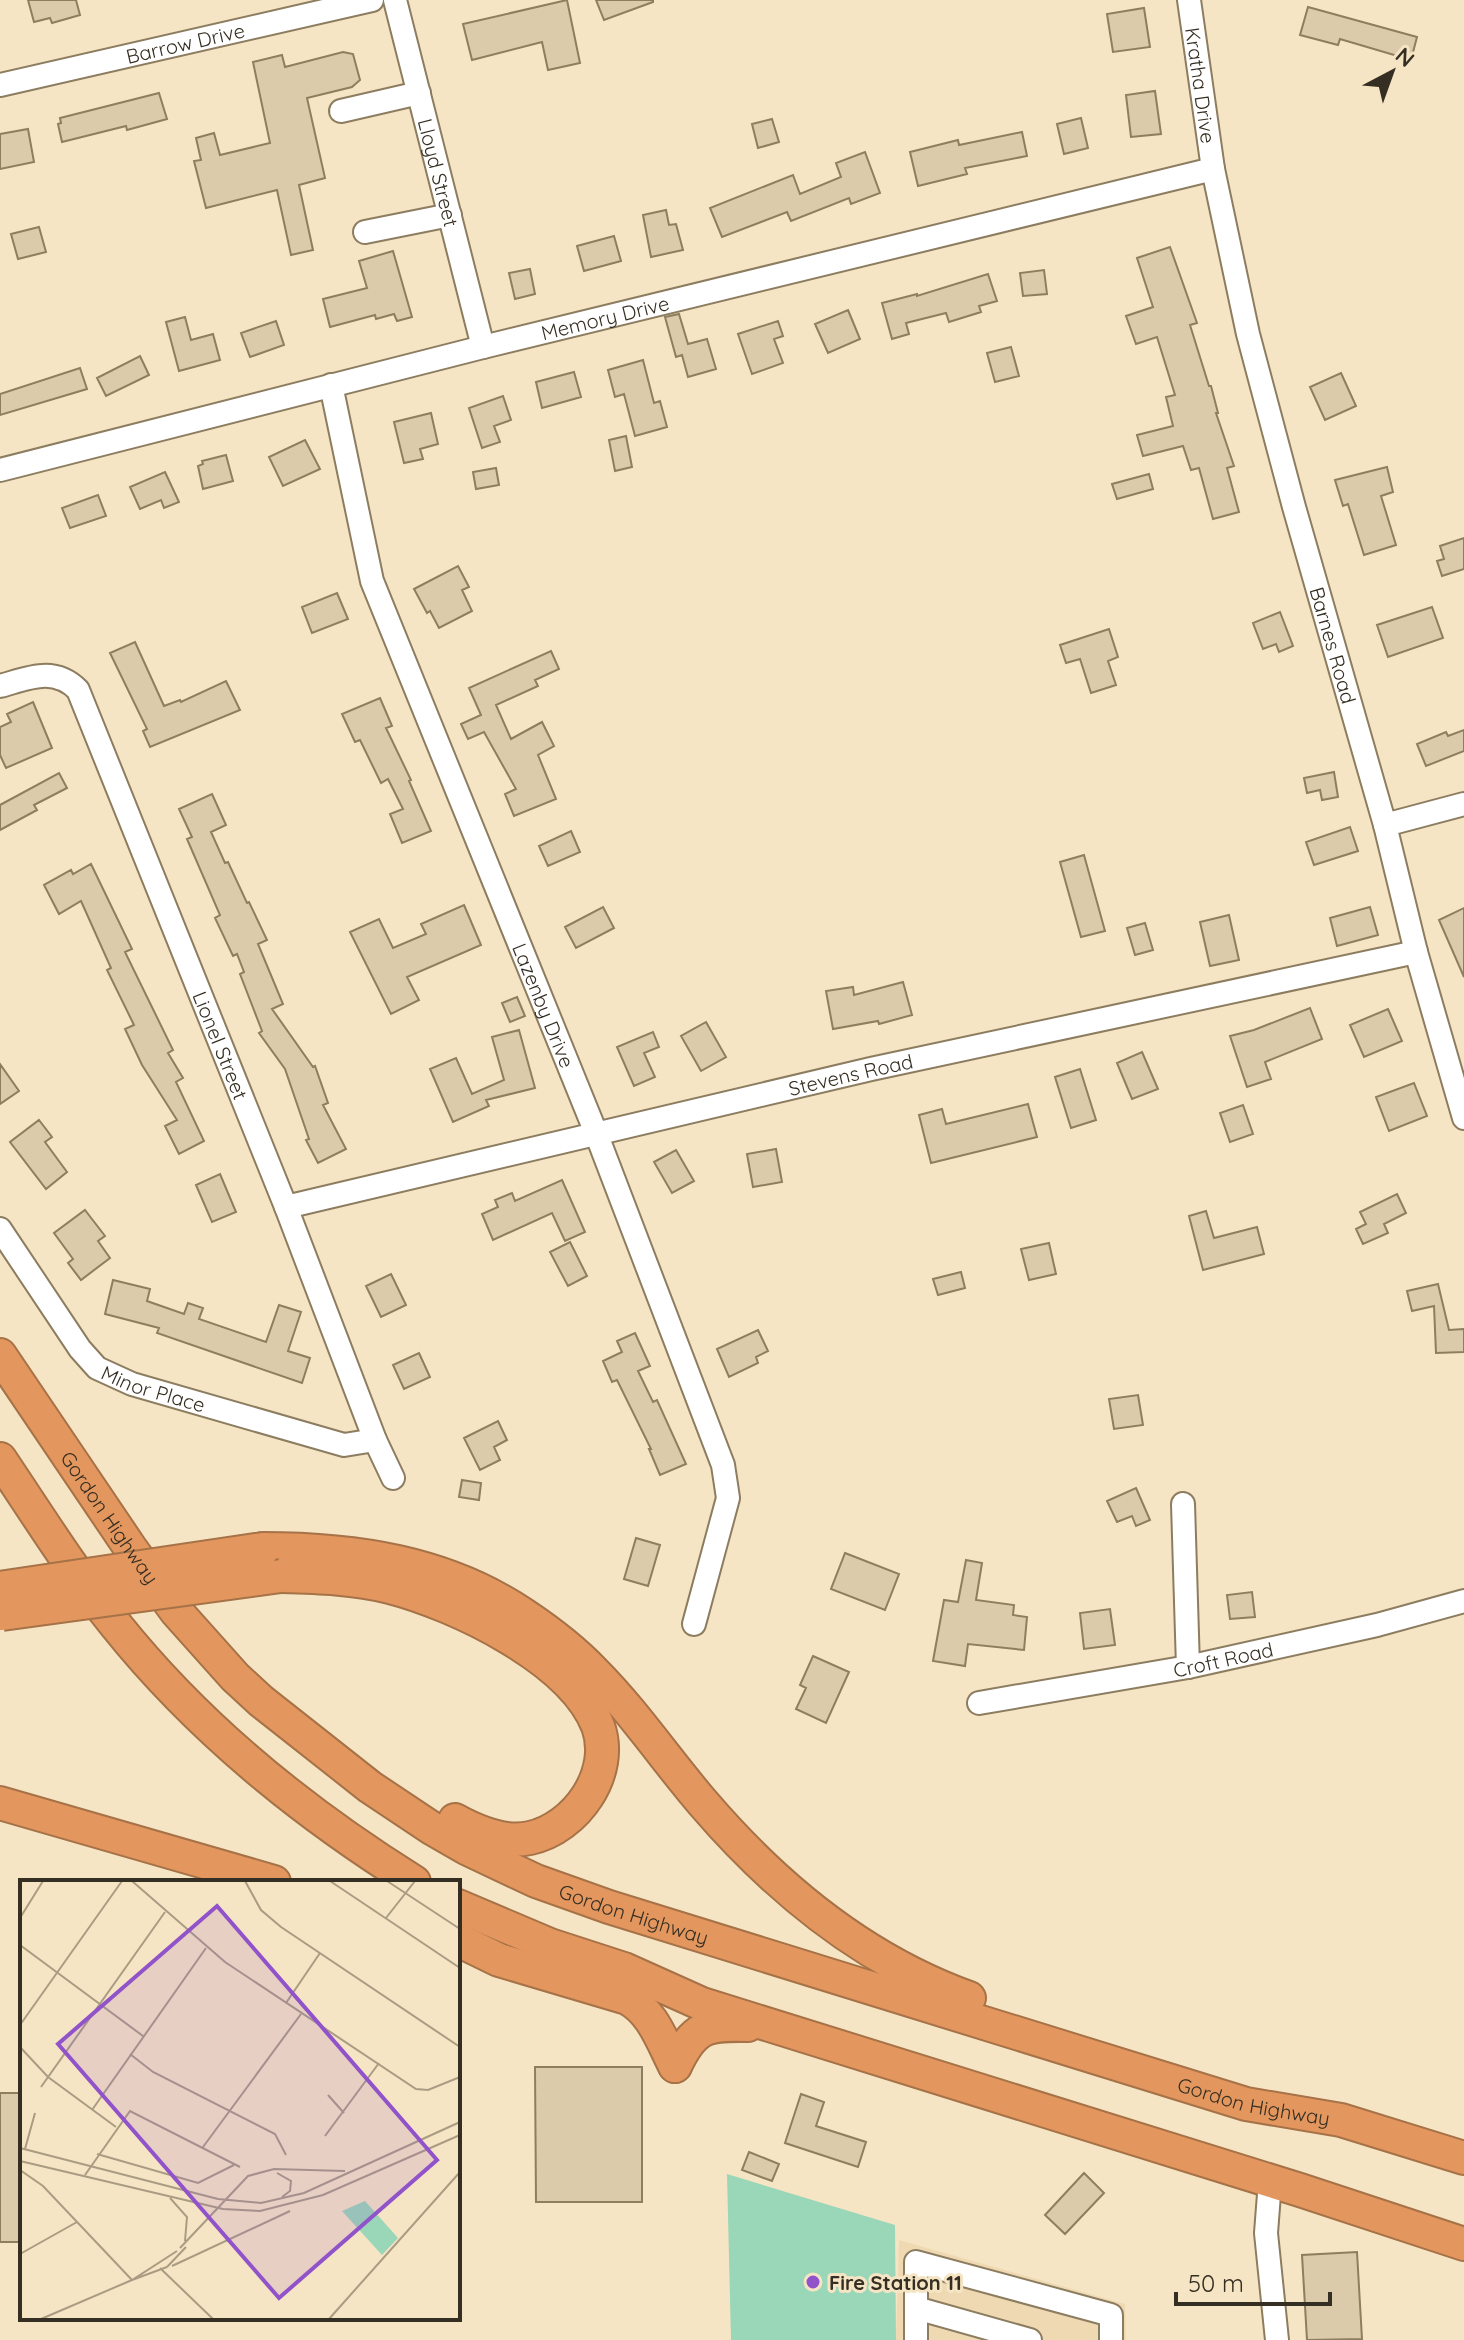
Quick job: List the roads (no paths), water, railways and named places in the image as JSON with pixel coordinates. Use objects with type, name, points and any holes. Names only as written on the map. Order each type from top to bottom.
[{"type":"highway","name":"Gordon Highway","points":[[0,1355],[176,1611],[235,1677],[338,1763],[400,1809],[466,1848],[560,1890],[648,1920],[1246,2104],[1341,2120],[1464,2158]]},
{"type":"highway","points":[[0,1459],[112,1621],[187,1705],[297,1802],[411,1880]]},
{"type":"highway","points":[[1,1606],[263,1549],[326,1550],[391,1559],[446,1575],[522,1613],[560,1641],[626,1707],[701,1801],[755,1859],[813,1911],[903,1969],[981,2003],[1264,2092],[1341,2120]]},
{"type":"highway","points":[[1,1606],[281,1576],[361,1581],[391,1587],[466,1614],[540,1659],[570,1685],[588,1707],[600,1735],[602,1760],[583,1803],[566,1822],[529,1839],[511,1840],[489,1835],[452,1818],[261,1701]]},
{"type":"highway","points":[[0,1803],[267,1880]]},
{"type":"highway","points":[[460,1907],[550,1945],[624,1969],[702,2004]]},
{"type":"highway","points":[[460,1940],[608,1983],[702,2004],[1464,2244]]},
{"type":"highway","points":[[460,1940],[499,1960],[627,1998],[640,2005],[675,2066],[688,2044],[710,2025],[771,2025]]},
{"type":"street","name":"Barrow Drive","points":[[0,85],[372,0]]},
{"type":"street","name":"Lloyd Street","points":[[395,0],[483,347]]},
{"type":"street","name":"Kratha Drive","points":[[1189,0],[1213,169]]},
{"type":"street","points":[[341,111],[419,93]]},
{"type":"street","name":"Memory Drive","points":[[0,470],[483,347],[1213,169]]},
{"type":"street","name":"Barnes Road","points":[[1213,169],[1248,334],[1464,1118]]},
{"type":"street","points":[[365,232],[450,215]]},
{"type":"street","name":"Lazenby Drive","points":[[331,385],[372,581],[596,1133],[723,1465],[728,1498],[694,1624]]},
{"type":"street","name":"Lionel Street","points":[[0,686],[55,676],[70,682],[78,690],[286,1207],[375,1440],[393,1478]]},
{"type":"street","points":[[1385,825],[1464,804]]},
{"type":"street","name":"Stevens Road","points":[[286,1207],[871,1069],[1416,952]]},
{"type":"street","name":"Minor Place","points":[[0,1229],[80,1349],[97,1368],[132,1384],[344,1445],[375,1440]]},
{"type":"street","points":[[1183,1504],[1188,1667]]},
{"type":"street","name":"Croft Road","points":[[979,1703],[1188,1667],[1377,1625],[1464,1601]]},
{"type":"street","points":[[1270,2181],[1266,2233],[1277,2340]]},
{"type":"street","points":[[916,2340],[916,2262],[1111,2315],[1111,2340]]},
{"type":"street","points":[[916,2308],[1030,2340]]},
{"type":"place","name":"Fire Station 11","points":[[813,2282]]}]
